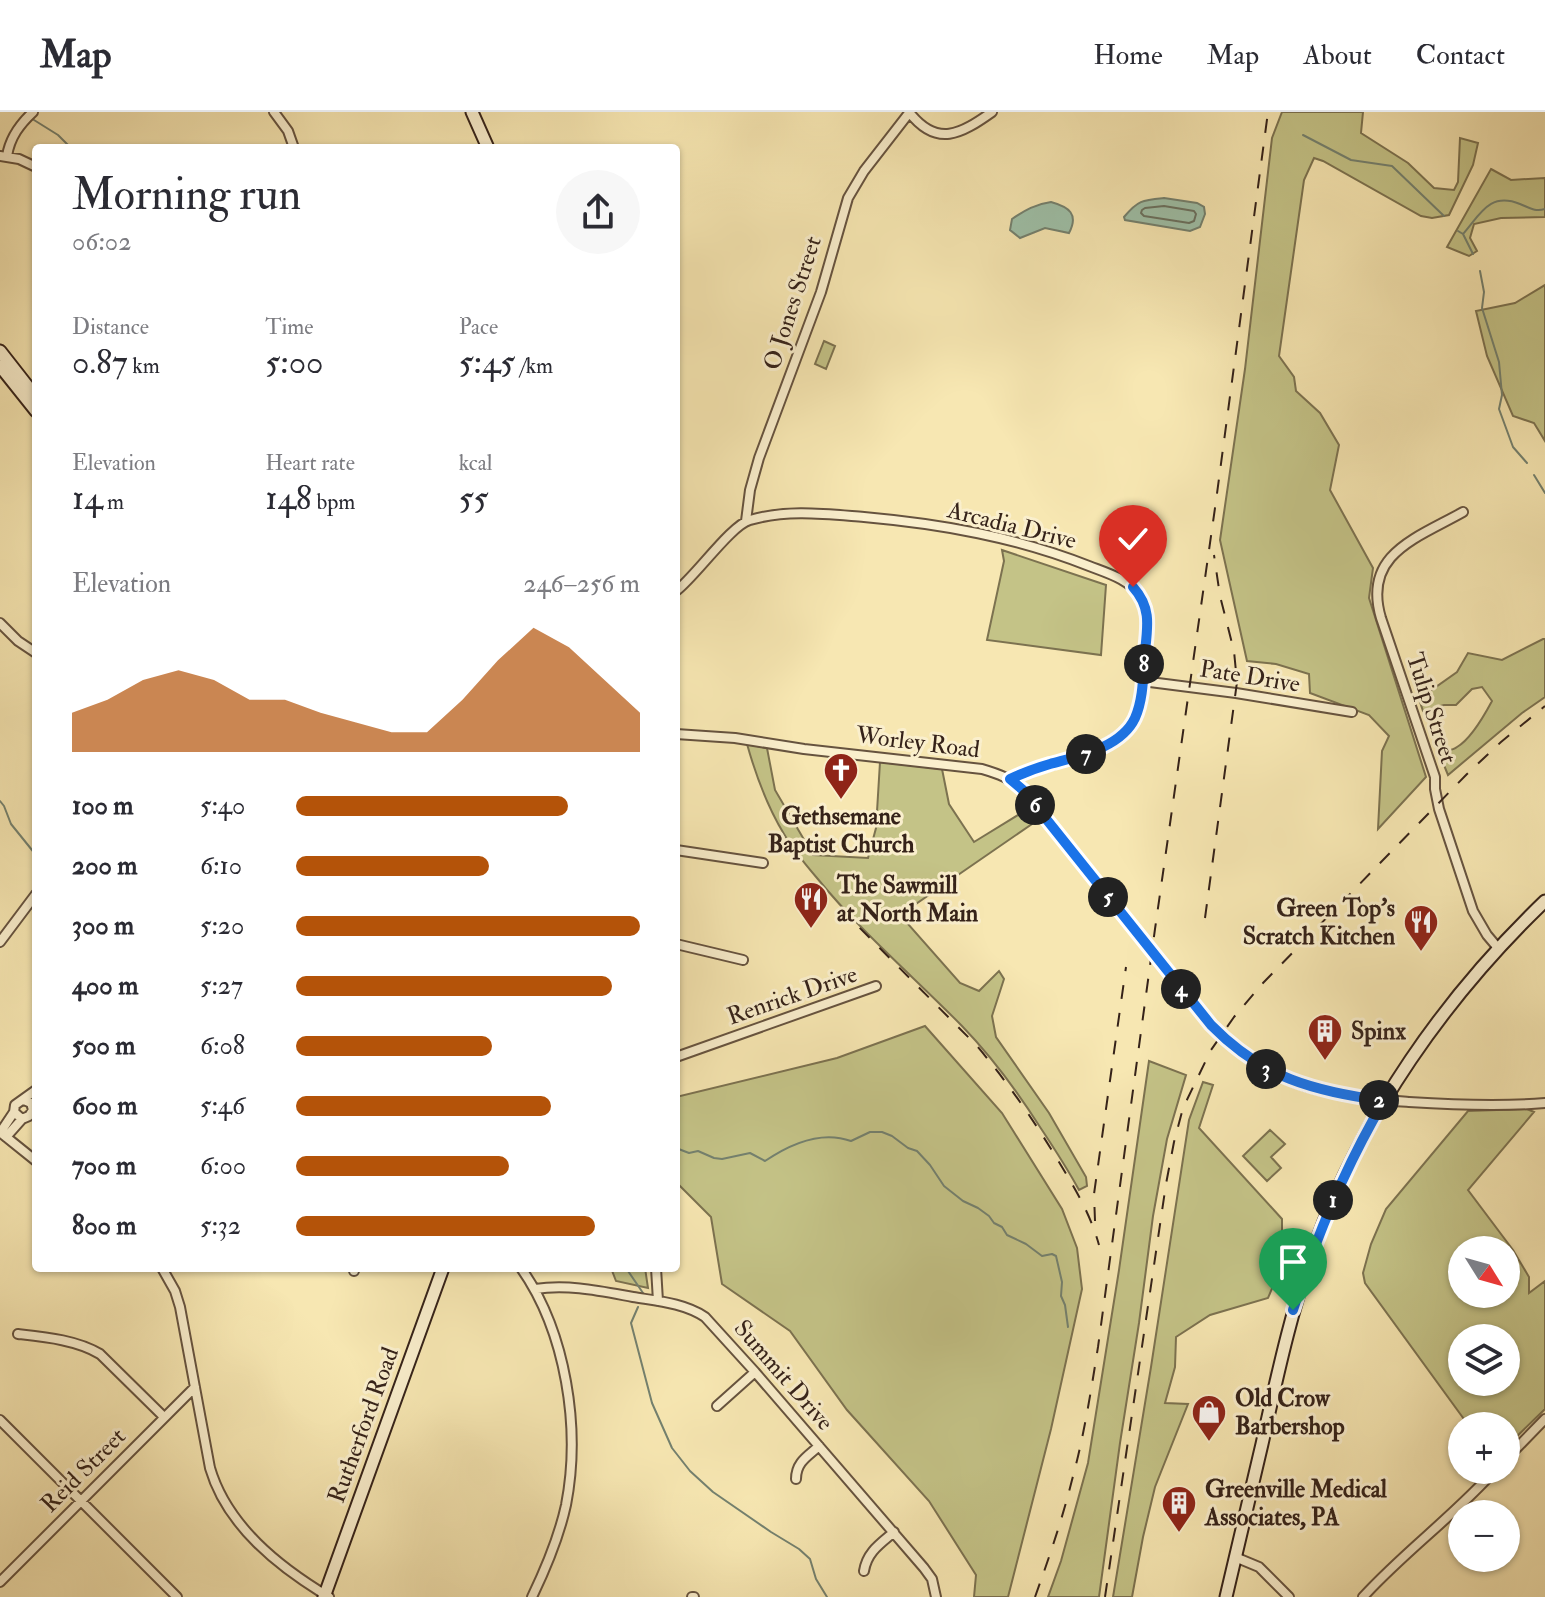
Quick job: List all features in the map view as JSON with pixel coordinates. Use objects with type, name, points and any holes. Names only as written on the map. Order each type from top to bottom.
[{"type":"main road","points":[[472,112],[486,144]]},
{"type":"main road","points":[[0,351],[30,394]]},
{"type":"main road","points":[[0,366],[30,394]]},
{"type":"main road","points":[[1226,1597],[1278,1369],[1299,1292],[1332,1202],[1364,1136],[1421,1043],[1498,948],[1545,901]]},
{"type":"main road","name":"Rutherford Road","points":[[326,1596],[442,1272]]},
{"type":"street","points":[[32,166],[4,156],[15,132],[33,112]]},
{"type":"street","points":[[274,112],[288,131],[293,144]]},
{"type":"street","points":[[909,112],[924,128],[950,134],[975,125],[992,112]]},
{"type":"street","name":"O Jones Street","points":[[746,521],[759,458],[821,292],[848,198],[864,171],[909,112]]},
{"type":"street","name":"Tulip Street","points":[[1463,512],[1393,553],[1380,574],[1376,597],[1435,777],[1439,809],[1473,911],[1498,948]]},
{"type":"street","name":"Arcadia Drive","points":[[746,521],[805,513],[915,522],[969,531],[1055,553],[1133,587],[1144,603],[1148,622],[1135,718],[1124,733],[1092,752],[1010,779]]},
{"type":"street","points":[[680,587],[746,521]]},
{"type":"street","points":[[0,623],[32,650]]},
{"type":"street","name":"Pate Drive","points":[[1142,681],[1352,712]]},
{"type":"street","name":"Worley Road","points":[[680,734],[735,738],[982,769],[1000,774],[1023,790],[1211,1025],[1264,1068],[1296,1083],[1328,1092],[1384,1101],[1544,1105]]},
{"type":"street","points":[[680,851],[763,863]]},
{"type":"street","points":[[0,942],[32,899]]},
{"type":"street","points":[[680,945],[743,960]]},
{"type":"street","name":"Renrick Drive","points":[[680,1056],[876,986]]},
{"type":"street","points":[[2,1134],[17,1102],[32,1093]]},
{"type":"street","points":[[24,1100],[32,1103]]},
{"type":"street","points":[[2,1134],[29,1116],[32,1109]]},
{"type":"street","points":[[14,1112],[22,1119]]},
{"type":"street","points":[[2,1134],[32,1158]]},
{"type":"street","points":[[164,1272],[180,1307],[213,1480],[241,1527],[267,1553],[326,1596]]},
{"type":"street","points":[[524,1272],[535,1289],[556,1340],[567,1379],[571,1429],[566,1503],[551,1553],[532,1597]]},
{"type":"street","points":[[656,1272],[658,1301]]},
{"type":"street","name":"Summit Drive","points":[[535,1289],[576,1287],[658,1301],[705,1317],[924,1568],[932,1579],[936,1597]]},
{"type":"street","points":[[18,1334],[46,1337],[92,1349],[164,1417]]},
{"type":"street","points":[[717,1406],[755,1372]]},
{"type":"street","name":"Reid Street","points":[[0,1582],[195,1387]]},
{"type":"street","points":[[1520,1445],[1545,1419]]},
{"type":"street","points":[[0,1420],[177,1597]]},
{"type":"street","points":[[796,1479],[800,1462],[819,1446]]},
{"type":"street","points":[[1363,1597],[1390,1568],[1482,1484]]},
{"type":"street","points":[[864,1571],[871,1552],[894,1532]]},
{"type":"street","points":[[1235,1557],[1259,1567],[1289,1597]]},
{"type":"shaded area","points":[[1282,112],[1363,112],[1361,133],[1408,163],[1434,188],[1454,190],[1458,182],[1460,138],[1478,143],[1473,165],[1449,215],[1421,216],[1314,158],[1304,180],[1279,356],[1294,377],[1296,391],[1320,413],[1339,445],[1330,490],[1373,568],[1369,598],[1426,777],[1378,829],[1382,751],[1389,736],[1369,715],[1310,693],[1309,674],[1276,664],[1247,661],[1220,540],[1245,369],[1272,138]]},
{"type":"shaded area","points":[[1491,169],[1511,180],[1545,178],[1545,217],[1501,218],[1474,224],[1470,238],[1477,251],[1469,256],[1447,247]]},
{"type":"shaded area","points":[[1545,285],[1545,441],[1534,423],[1513,416],[1487,356],[1476,311],[1515,303]]},
{"type":"shaded area","points":[[824,341],[835,346],[826,369],[815,364]]},
{"type":"shaded area","points":[[1002,550],[1106,585],[1101,655],[987,640],[1004,561]]},
{"type":"shaded area","points":[[1543,639],[1545,697],[1448,775],[1439,753],[1455,748],[1467,739],[1492,701],[1482,687],[1472,689],[1456,705],[1423,711],[1419,699],[1457,672],[1468,653],[1502,660]]},
{"type":"shaded area","points":[[747,744],[767,748],[775,790],[813,855],[868,858],[876,828],[880,762],[942,769],[949,804],[974,842],[1031,807],[1032,824],[900,915],[960,983],[979,991],[999,971],[1004,979],[992,1016],[996,1037],[1049,1113],[1086,1177],[1087,1186],[1079,1190],[1022,1100],[984,1050],[851,917],[799,857],[767,802]]},
{"type":"shaded area","points":[[925,1026],[1002,1113],[1062,1209],[1077,1248],[1082,1289],[1051,1429],[1008,1597],[974,1597],[976,1575],[929,1501],[847,1410],[790,1331],[722,1284],[711,1217],[680,1186],[680,1096],[837,1058]]},
{"type":"shaded area","points":[[1149,1061],[1186,1075],[1167,1139],[1153,1216],[1099,1597],[1048,1597],[1088,1463]]},
{"type":"shaded area","points":[[1203,1082],[1213,1085],[1199,1128],[1282,1219],[1282,1265],[1268,1298],[1210,1315],[1176,1337],[1175,1367],[1165,1403],[1188,1404],[1155,1487],[1132,1597],[1113,1597],[1189,1120]]},
{"type":"shaded area","points":[[1527,1109],[1534,1112],[1468,1190],[1502,1236],[1448,1236],[1448,1308],[1520,1308],[1520,1262],[1529,1277],[1529,1293],[1545,1281],[1545,1409],[1520,1433],[1520,1412],[1459,1412],[1365,1283],[1363,1273],[1371,1244],[1386,1209],[1468,1111]]},
{"type":"shaded area","points":[[1270,1130],[1285,1144],[1271,1157],[1281,1168],[1267,1181],[1243,1156]]},
{"type":"shaded area","points":[[613,1272],[646,1272],[648,1288],[616,1281]]},
{"type":"water","points":[[1164,198],[1204,207],[1200,227],[1190,231],[1125,220],[1124,217],[1137,204]]},
{"type":"water","points":[[1051,202],[1070,212],[1073,221],[1069,233],[1045,228],[1020,238],[1010,230],[1012,219],[1040,204]]},
{"type":"waterway","points":[[34,120],[67,144]]},
{"type":"waterway","points":[[1303,135],[1351,160],[1392,166],[1444,216]]},
{"type":"waterway","points":[[1458,231],[1463,234],[1481,212],[1501,201],[1535,210],[1545,209]]},
{"type":"waterway","points":[[1463,234],[1473,254]]},
{"type":"waterway","points":[[1480,271],[1484,292],[1482,308],[1499,362],[1502,395],[1499,409],[1513,447],[1527,463]]},
{"type":"waterway","points":[[1534,475],[1545,493]]},
{"type":"waterway","points":[[0,801],[11,824],[32,850]]},
{"type":"waterway","points":[[680,1150],[689,1153],[698,1151],[722,1159],[750,1153],[765,1161],[806,1140],[828,1137],[851,1141],[870,1132],[892,1136],[917,1151],[944,1186],[989,1216],[1007,1235],[1042,1256],[1056,1256],[1068,1327]]},
{"type":"waterway","points":[[629,1272],[643,1293]]},
{"type":"waterway","points":[[638,1307],[631,1323],[652,1403],[672,1448],[690,1471],[713,1492],[810,1559],[816,1579],[827,1597]]},
{"type":"railway","points":[[1035,1597],[1060,1524],[1076,1463],[1098,1347],[1268,112]]},
{"type":"railway","points":[[1205,918],[1237,682],[1234,651],[1220,596],[1214,555]]},
{"type":"railway","points":[[1105,1597],[1174,1142],[1183,1108],[1211,1050],[1263,983],[1467,774],[1545,706]]},
{"type":"railway","points":[[840,908],[977,1046],[1000,1075],[1033,1120],[1073,1186],[1088,1214],[1099,1245]]},
{"type":"railway","points":[[1095,1221],[1094,1194],[1126,967]]},
{"type":"place","name":"Gethsemane Baptist Church","points":[[841,801]]},
{"type":"place","name":"The Sawmill at North Main","points":[[811,930]]},
{"type":"place","name":"Green Top's Scratch Kitchen","points":[[1421,953]]},
{"type":"place","name":"Spinx","points":[[1325,1062]]},
{"type":"place","name":"Old Crow Barbershop","points":[[1209,1443]]},
{"type":"place","name":"Greenville Medical Associates, PA","points":[[1179,1534]]},
{"type":"route","points":[[1133,587],[1144,603],[1148,622],[1135,718],[1124,733],[1097,750],[1010,779],[1023,790],[1211,1025],[1231,1044],[1264,1068],[1296,1083],[1328,1092],[1384,1101],[1332,1202],[1293,1310]]}]
